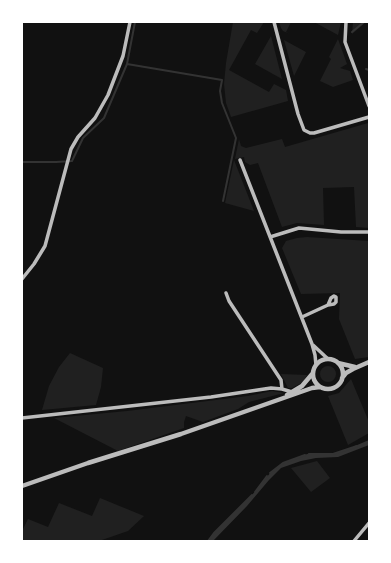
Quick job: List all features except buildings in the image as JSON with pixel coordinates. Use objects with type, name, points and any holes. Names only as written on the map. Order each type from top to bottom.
[{"type":"street","points":[[22,279],[37,260],[45,246],[71,149],[78,137],[95,118],[108,95],[123,56],[130,22]]},
{"type":"street","points":[[274,22],[298,114],[304,130],[314,133],[369,117]]},
{"type":"street","points":[[346,22],[345,42],[369,106]]},
{"type":"street","points":[[240,160],[302,317],[315,355],[316,365],[313,373],[302,386],[279,400]]},
{"type":"street","points":[[270,237],[299,228],[341,232],[369,232]]},
{"type":"street","points":[[226,293],[229,301],[281,380],[282,389]]},
{"type":"street","points":[[302,317],[328,305]]},
{"type":"street","points":[[312,344],[328,359]]},
{"type":"street","points":[[316,365],[321,361],[328,359],[334,360],[342,368],[342,378]]},
{"type":"street","points":[[22,486],[88,463],[182,434],[312,388],[320,387],[331,389],[339,384],[346,373],[355,367],[369,362]]},
{"type":"street","points":[[338,363],[355,367]]},
{"type":"street","points":[[313,373],[315,382],[320,387]]},
{"type":"street","points":[[22,418],[211,397],[271,388],[292,392]]},
{"type":"street","points":[[354,541],[369,523]]},
{"type":"shaded area","points":[[233,22],[264,22],[257,33],[251,30],[229,70],[269,92],[274,84],[286,90],[288,101],[231,117],[226,103],[224,84]]},
{"type":"shaded area","points":[[279,22],[291,22],[286,32],[290,34],[283,31]]},
{"type":"shaded area","points":[[314,22],[341,22],[338,35]]},
{"type":"shaded area","points":[[353,22],[366,22],[352,34]]},
{"type":"shaded area","points":[[271,36],[282,79],[255,64]]},
{"type":"shaded area","points":[[338,39],[347,64],[340,68],[350,71],[353,80],[333,87],[320,81],[331,59],[329,57]]},
{"type":"shaded area","points":[[284,40],[306,52],[294,76]]},
{"type":"shaded area","points":[[368,123],[369,228],[356,227],[354,187],[323,188],[324,225],[297,223],[282,227],[258,163],[250,165],[245,162],[244,157],[235,159],[239,139],[241,146],[246,148],[282,139],[285,147]]},
{"type":"shaded area","points":[[234,160],[254,211],[225,203]]},
{"type":"shaded area","points":[[307,237],[369,241],[369,357],[355,359],[339,319],[340,293],[301,294],[282,248],[286,241]]},
{"type":"shaded area","points":[[70,353],[103,368],[101,387],[96,405],[42,410],[49,386],[59,367]]},
{"type":"shaded area","points":[[328,366],[335,371],[336,374],[331,381],[328,382],[321,377],[320,374],[325,367]]},
{"type":"shaded area","points":[[281,374],[307,375],[303,382],[292,388],[288,388]]},
{"type":"shaded area","points":[[351,379],[369,422],[369,433],[348,445],[328,396],[339,393]]},
{"type":"shaded area","points":[[272,391],[284,393],[249,402],[238,409],[203,422],[186,416],[184,428],[118,451],[54,418],[127,411],[248,396]]},
{"type":"shaded area","points":[[369,440],[369,445],[338,457],[316,458],[301,461],[281,468],[213,541],[208,541],[252,495],[271,472],[283,463],[310,453],[333,454]]},
{"type":"shaded area","points":[[317,461],[330,478],[311,492],[291,468]]},
{"type":"shaded area","points":[[100,498],[144,516],[128,531],[99,541],[22,541],[22,531],[28,519],[48,527],[59,503],[92,516]]},
{"type":"waterway","points":[[22,162],[72,161],[83,138],[104,118],[127,64],[135,22]]},
{"type":"waterway","points":[[352,32],[364,22]]},
{"type":"waterway","points":[[127,64],[222,80],[220,91],[222,103],[236,138],[223,201]]},
{"type":"waterway","points":[[309,454],[333,454],[357,446]]},
{"type":"waterway","points":[[270,473],[283,463],[305,455]]},
{"type":"waterway","points":[[255,492],[267,476]]},
{"type":"waterway","points":[[208,541],[252,495]]}]
